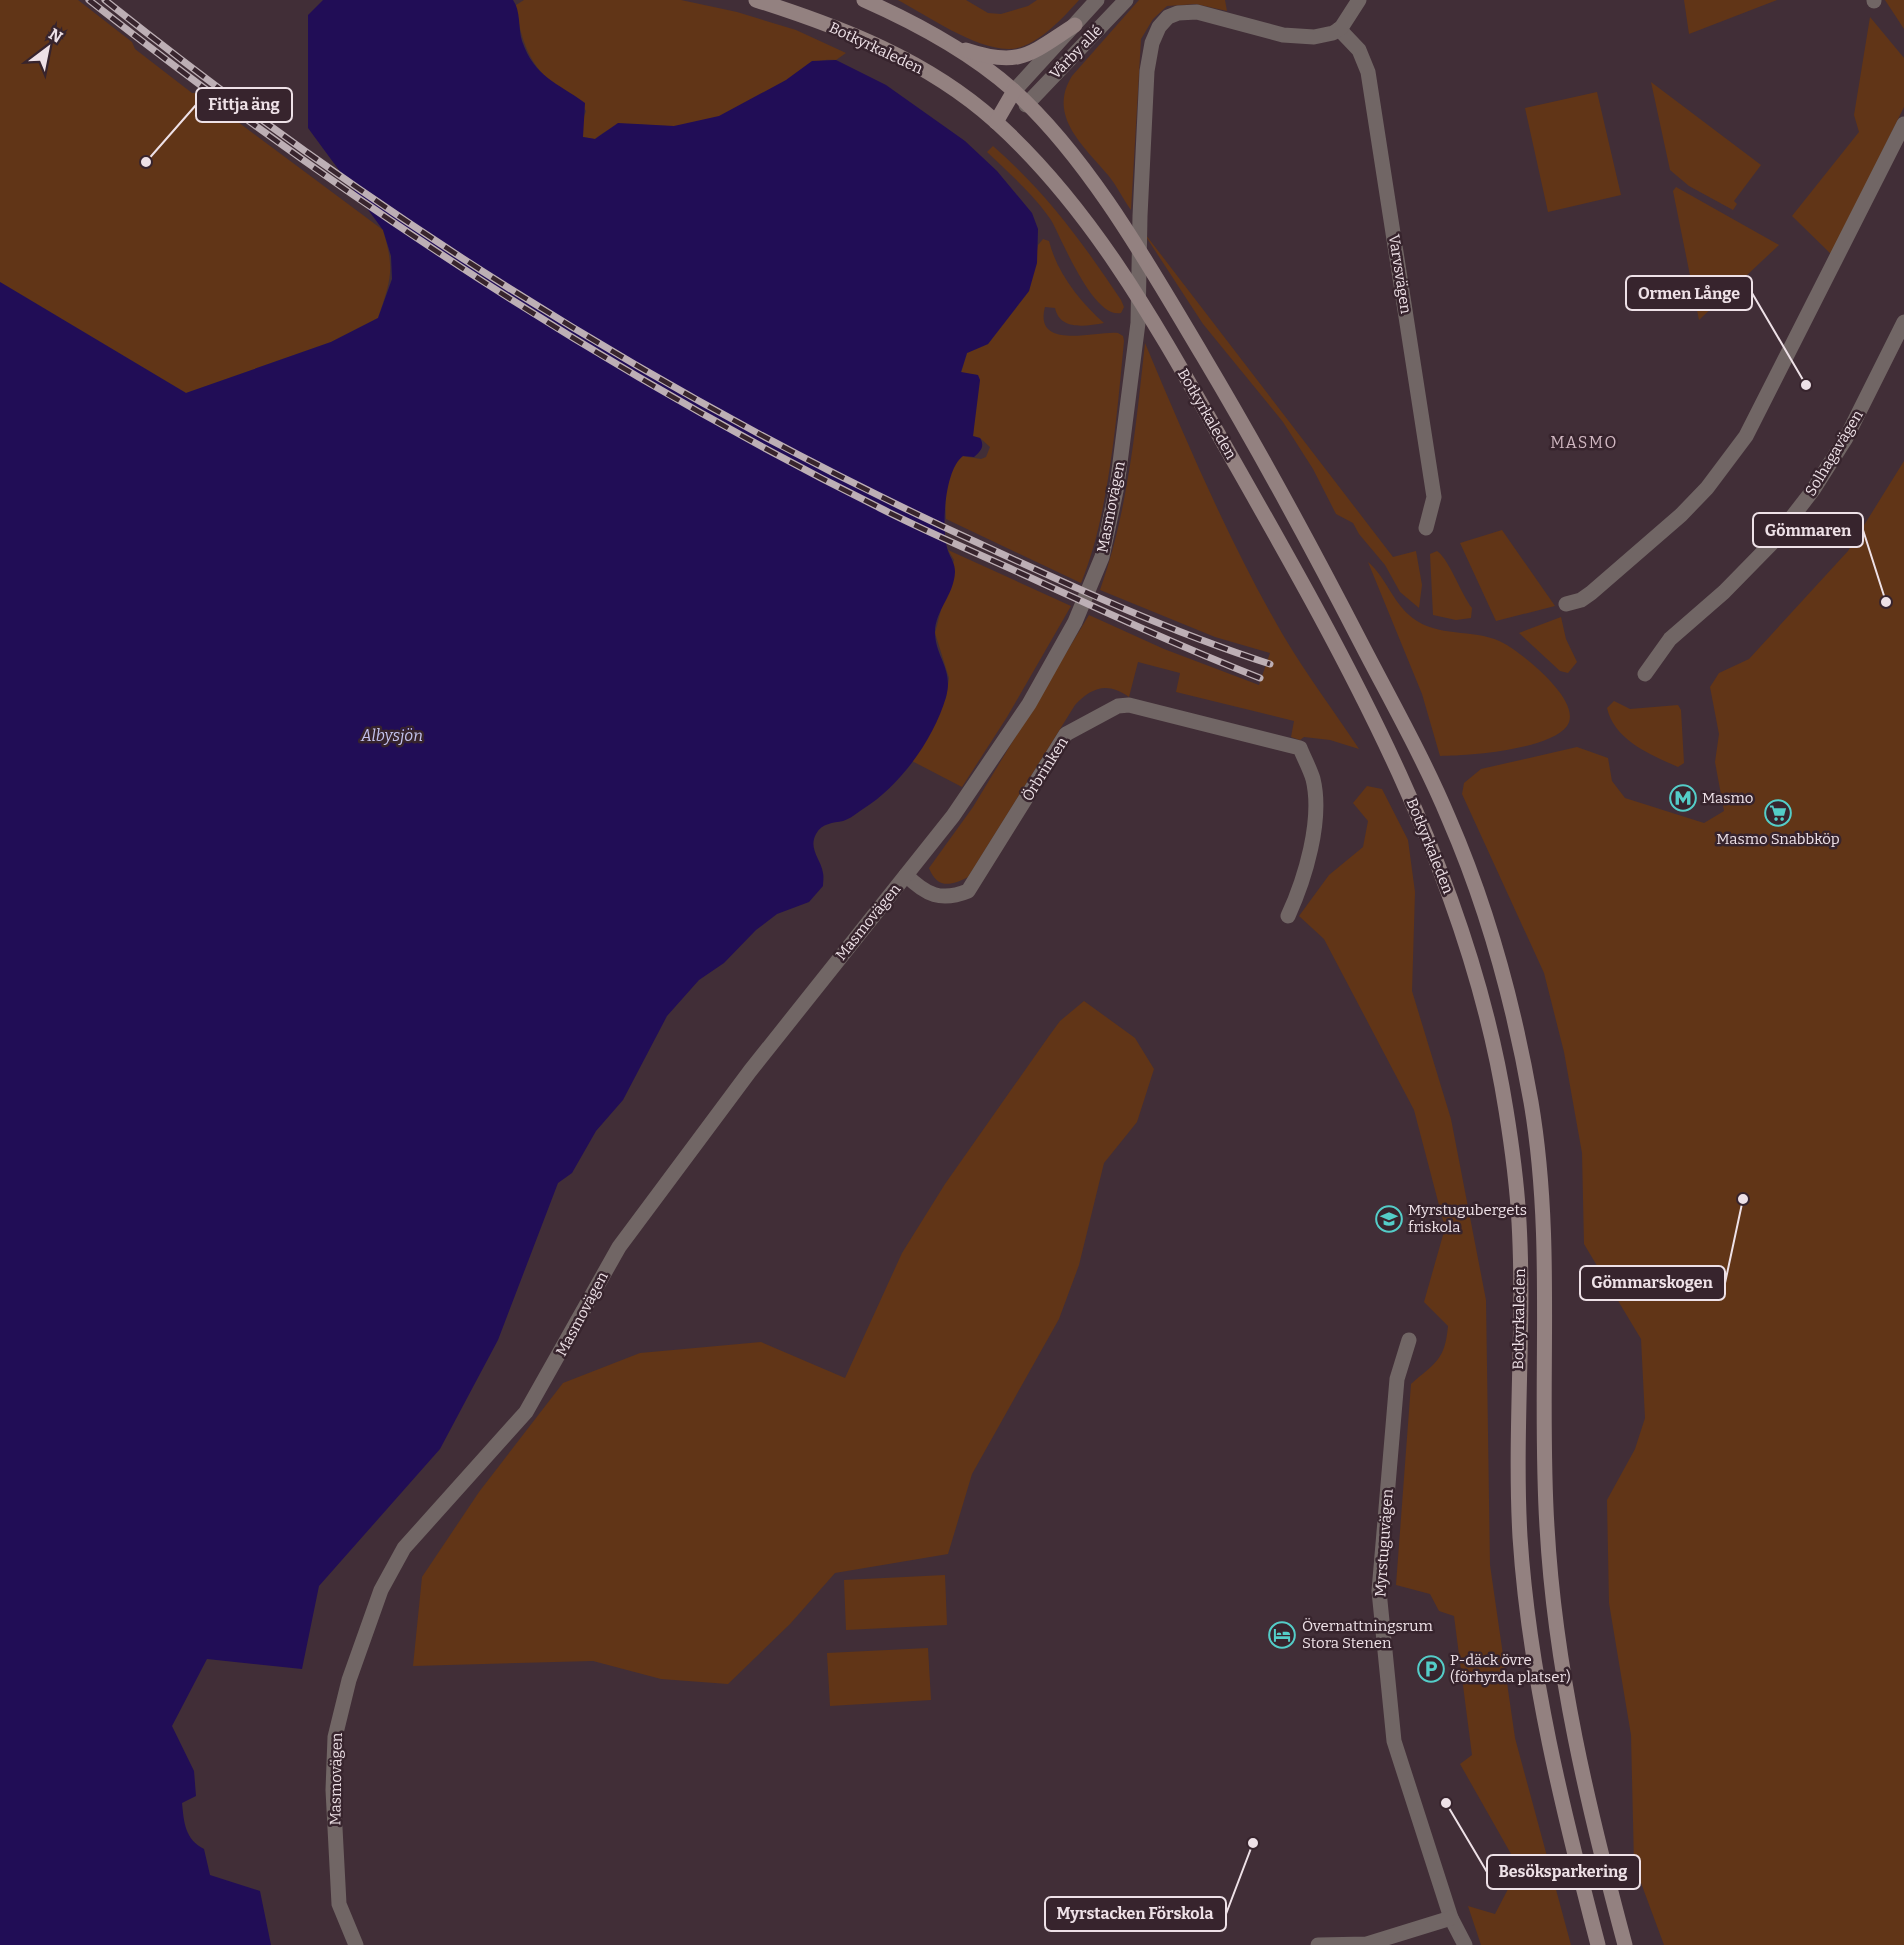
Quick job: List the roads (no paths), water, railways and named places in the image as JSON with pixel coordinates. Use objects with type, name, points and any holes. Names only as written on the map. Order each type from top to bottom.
[{"type":"main road","name":"Botkyrkaleden","points":[[756,0],[872,42],[946,83],[996,122],[1073,204],[1151,316],[1313,605],[1400,776],[1435,853],[1481,993],[1506,1105],[1519,1217],[1519,1486],[1526,1601],[1543,1715],[1598,1945]]},
{"type":"main road","name":"Botkyrkaleden","points":[[864,0],[945,42],[1014,91],[1099,192],[1153,273],[1232,405],[1329,580],[1422,761],[1468,865],[1504,979],[1530,1098],[1543,1205],[1546,1273],[1544,1470],[1555,1623],[1576,1750],[1625,1945]]},
{"type":"main road","points":[[945,42],[989,58],[1010,60],[1025,56],[1075,25]]},
{"type":"main road","points":[[996,122],[1014,91]]},
{"type":"main road","points":[[996,122],[1026,105]]},
{"type":"street","name":"Vårby allé","points":[[1014,91],[1097,0]]},
{"type":"street","name":"Vårby allé","points":[[1026,105],[1126,0]]},
{"type":"street","points":[[1339,29],[1359,0]]},
{"type":"street","name":"Masmovägen","points":[[357,1945],[339,1904],[333,1790],[335,1737],[349,1680],[389,1571],[404,1548],[526,1412],[619,1247],[750,1071],[953,816],[1029,704],[1075,622],[1102,557],[1117,486],[1137,329],[1140,216],[1148,71],[1152,43],[1159,27],[1168,17],[1178,13],[1197,12],[1293,37],[1325,36],[1339,29]]},
{"type":"street","name":"Varvsvägen","points":[[1339,29],[1359,50],[1368,72],[1434,497],[1426,528]]},
{"type":"street","points":[[1566,604],[1581,600],[1591,593],[1681,515],[1707,488],[1746,436],[1904,124]]},
{"type":"street","name":"Solhagavägen","points":[[1645,674],[1670,639],[1724,592],[1772,543],[1813,490],[1846,438],[1904,321]]},
{"type":"street","name":"Örbrinken","points":[[906,875],[920,889],[936,897],[953,897],[968,891],[1066,734],[1074,727],[1118,706],[1129,705],[1299,748],[1313,778],[1316,807],[1306,867],[1288,916]]},
{"type":"street","name":"Myrstuguvägen","points":[[1409,1340],[1397,1379],[1379,1591],[1394,1741],[1451,1918],[1465,1945]]},
{"type":"street","points":[[1318,1945],[1367,1944],[1451,1918]]},
{"type":"water","name":"Albysjön","points":[[323,0],[513,0],[516,4],[522,41],[527,53],[533,63],[548,78],[585,103],[583,137],[595,139],[618,123],[674,126],[719,116],[786,80],[812,61],[836,60],[886,85],[965,141],[997,171],[1032,213],[1038,229],[1037,263],[1029,291],[988,344],[967,353],[961,372],[978,375],[980,380],[973,436],[980,438],[982,446],[974,457],[963,456],[957,463],[948,487],[945,529],[948,551],[955,572],[951,588],[938,617],[935,632],[948,679],[948,687],[941,713],[924,745],[902,775],[877,799],[848,819],[828,824],[818,830],[813,844],[822,868],[823,886],[809,902],[777,914],[756,930],[724,963],[699,980],[667,1016],[623,1100],[596,1131],[572,1173],[558,1183],[498,1340],[440,1449],[319,1586],[302,1669],[207,1659],[172,1726],[194,1771],[196,1796],[182,1803],[189,1835],[204,1849],[210,1875],[260,1891],[271,1945],[0,1945],[0,282],[186,393],[331,342],[378,318],[392,279],[391,256],[383,230],[308,128],[308,15]]},
{"type":"railway","points":[[89,0],[277,142],[374,209],[571,337],[673,397],[775,454],[917,526],[1143,629],[1260,678]]},
{"type":"railway","points":[[105,0],[310,155],[416,228],[524,298],[634,364],[746,427],[976,542],[1158,623],[1270,664]]},
{"type":"place","name":"Fittja äng","points":[[146,162]]},
{"type":"place","name":"Ormen Långe","points":[[1806,385]]},
{"type":"place","name":"Gömmaren","points":[[1886,602]]},
{"type":"place","name":"Masmo","points":[[1683,798]]},
{"type":"place","name":"Masmo Snabbköp","points":[[1778,813]]},
{"type":"place","name":"Gömmarskogen","points":[[1743,1199]]},
{"type":"place","name":"Myrstugubergets friskola","points":[[1389,1219]]},
{"type":"place","name":"Övernattningsrum Stora Stenen","points":[[1282,1635]]},
{"type":"place","name":"P-däck övre (förhyrda platser)","points":[[1431,1669]]},
{"type":"place","name":"Besöksparkering","points":[[1446,1803]]},
{"type":"place","name":"Myrstacken Förskola","points":[[1253,1843]]},
{"type":"district","name":"MASMO","points":[[1584,442]]}]
